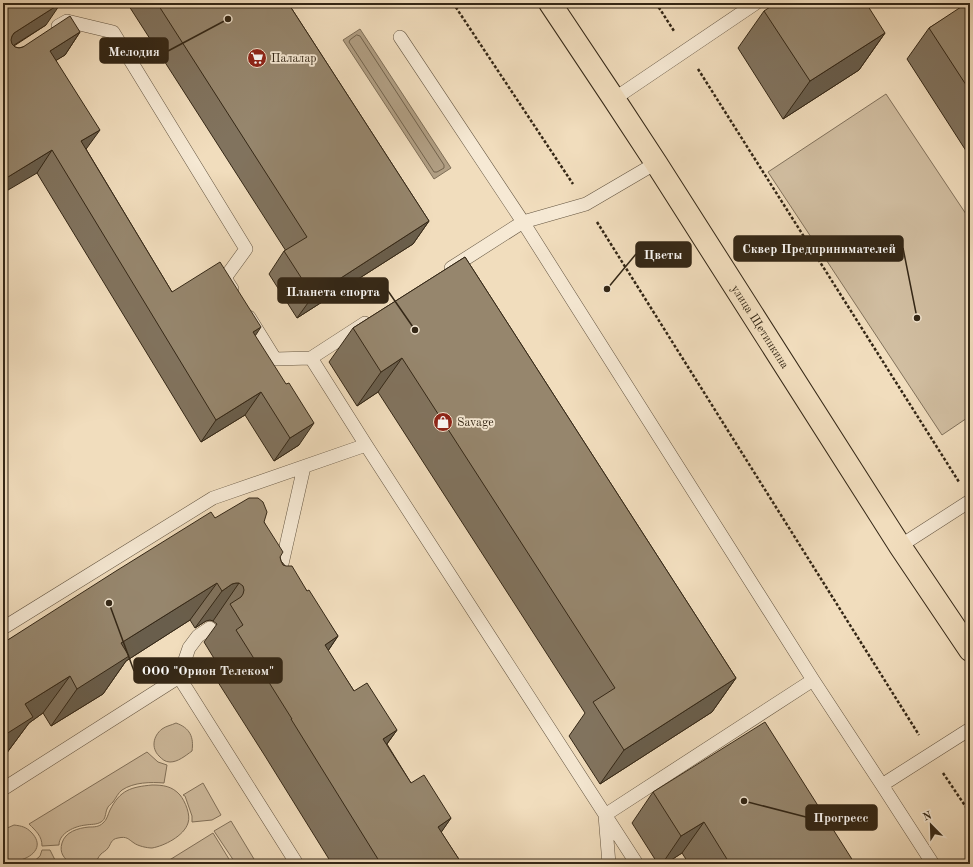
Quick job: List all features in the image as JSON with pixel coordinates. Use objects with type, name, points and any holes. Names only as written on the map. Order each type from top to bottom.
[{"type":"main road","name":"улица Щетинкина","points":[[550,3],[656,163],[900,546],[970,650]]},
{"type":"lane","points":[[614,99],[756,3]]},
{"type":"lane","points":[[48,33],[67,21],[113,32],[246,250],[225,278],[275,359],[311,358],[377,316]]},
{"type":"lane","points":[[400,37],[523,222],[813,680],[933,864]]},
{"type":"lane","points":[[444,273],[523,222],[586,204],[656,163]]},
{"type":"lane","points":[[311,358],[637,864]]},
{"type":"lane","points":[[3,628],[213,498],[366,445]]},
{"type":"lane","points":[[266,591],[279,577],[304,467]]},
{"type":"lane","points":[[900,546],[970,501]]},
{"type":"lane","points":[[3,789],[179,677],[189,648],[198,636],[210,628]]},
{"type":"lane","points":[[179,677],[297,864]]},
{"type":"lane","points":[[605,815],[813,680]]},
{"type":"lane","points":[[882,785],[970,729]]},
{"type":"lane","points":[[605,815],[609,864]]},
{"type":"path","points":[[453,3],[586,204],[931,754],[970,813]]},
{"type":"path","points":[[656,3],[962,486]]},
{"type":"shaded area","points":[[886,94],[970,220],[970,416],[942,435],[768,172]]},
{"type":"shaded area","points":[[176,723],[188,730],[192,737],[192,751],[179,760],[168,762],[156,753],[154,742],[162,729]]},
{"type":"shaded area","points":[[147,752],[158,762],[167,765],[164,783],[143,783],[127,787],[118,794],[108,807],[103,821],[77,827],[68,831],[62,837],[59,845],[42,846],[40,836],[29,824]]},
{"type":"shaded area","points":[[203,783],[221,815],[212,820],[192,822],[192,816],[185,796],[183,795]]},
{"type":"shaded area","points":[[152,785],[171,788],[180,795],[184,801],[189,820],[186,828],[178,836],[168,843],[152,848],[138,845],[129,839],[121,837],[113,841],[94,864],[71,864],[64,857],[61,847],[64,839],[69,833],[81,828],[100,825],[106,820],[114,803],[122,794],[138,787]]},
{"type":"shaded area","points":[[231,821],[257,864],[236,864],[214,831]]},
{"type":"shaded area","points":[[14,825],[24,827],[29,830],[36,840],[37,846],[34,852],[22,860],[8,861],[3,859],[3,832],[5,829]]},
{"type":"shaded area","points":[[213,833],[232,864],[163,864]]},
{"type":"shaded area","points":[[42,850],[50,850],[58,864],[31,864],[40,856]]},
{"type":"water","points":[[360,29],[451,168],[434,179],[343,40]]},
{"type":"building","points":[[3,3],[61,3],[14,33],[11,40],[12,44],[15,47],[23,47],[70,16],[80,32],[50,51],[100,130],[81,141],[172,292],[220,262],[261,327],[253,332],[286,384],[289,383],[314,423],[290,438],[261,392],[216,420],[52,150],[3,180]]},
{"type":"building","points":[[157,3],[288,3],[429,221],[313,296],[284,251],[307,237]]},
{"type":"building","points":[[776,3],[866,3],[885,33],[810,81],[764,11]]},
{"type":"building","points":[[967,3],[970,3],[970,91],[929,28]]},
{"type":"building","points":[[465,257],[736,678],[624,750],[593,702],[615,688],[402,358],[381,372],[353,328]]},
{"type":"building","points":[[249,498],[258,498],[263,502],[267,512],[264,522],[283,552],[280,557],[283,565],[292,566],[338,636],[325,645],[354,691],[367,683],[397,730],[383,739],[411,783],[424,775],[451,818],[438,827],[462,864],[381,864],[236,630],[243,625],[230,604],[243,594],[243,586],[239,583],[232,584],[222,591],[217,583],[121,643],[129,656],[77,689],[70,676],[25,704],[33,717],[3,736],[3,643],[211,512],[215,518]]},
{"type":"building","points":[[765,722],[855,864],[730,864],[704,822],[681,836],[653,792]]},
{"type":"place","name":"Мелодия","points":[[228,19]]},
{"type":"place","name":"Палалар","points":[[257,58]]},
{"type":"place","name":"Цветы","points":[[607,289]]},
{"type":"place","name":"Сквер Предпринимателей","points":[[917,318]]},
{"type":"place","name":"Планета спорта","points":[[415,330]]},
{"type":"place","name":"Savage","points":[[443,422]]},
{"type":"place","name":"ООО \"Орион Телеком\"","points":[[109,603]]},
{"type":"place","name":"Прогресс","points":[[744,801]]}]
